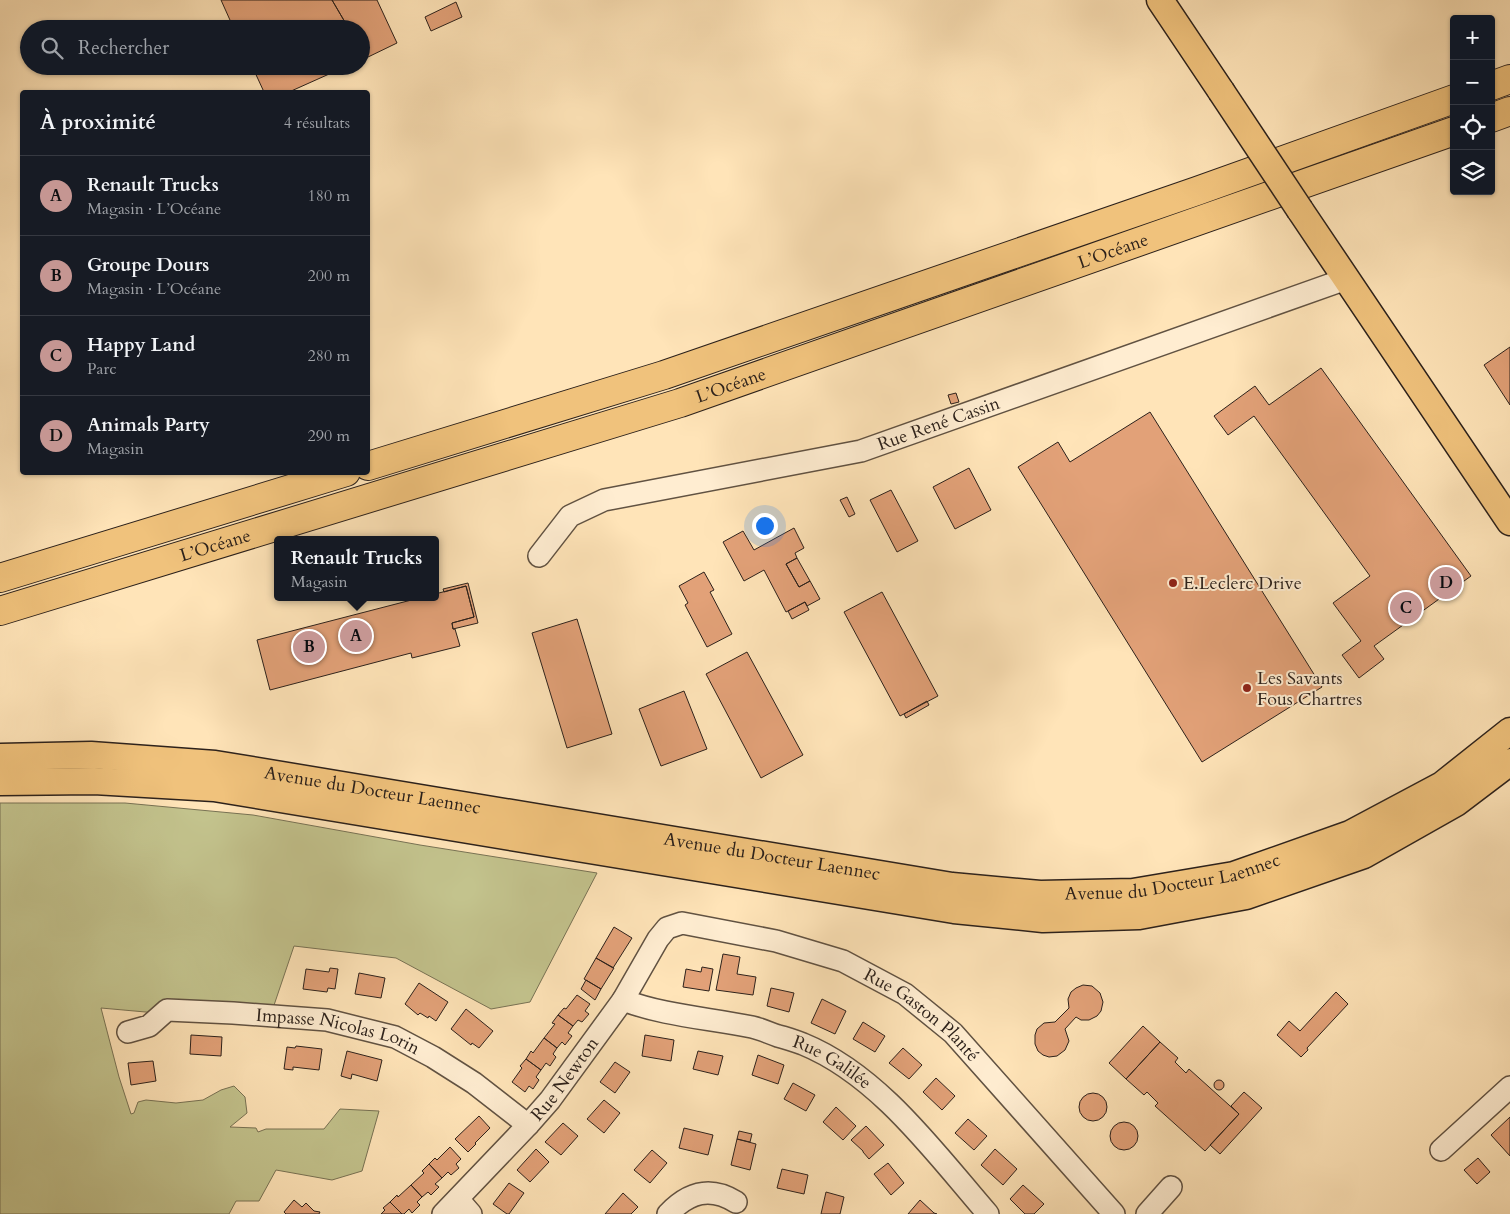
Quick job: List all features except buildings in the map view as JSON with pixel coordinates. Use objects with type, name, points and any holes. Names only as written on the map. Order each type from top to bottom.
[{"type":"highway","points":[[1495,85],[1510,79]]},
{"type":"highway","name":"L’Océane","points":[[370,465],[664,375],[1197,191],[1450,100]]},
{"type":"highway","points":[[1495,117],[1510,111]]},
{"type":"highway","name":"L’Océane","points":[[0,612],[680,404],[1450,132]]},
{"type":"highway","name":"L’Océane","points":[[0,578],[336,475]]},
{"type":"main road","points":[[1160,0],[1508,520]]},
{"type":"main road","name":"Avenue du Docteur Laennec","points":[[0,757],[91,755],[215,764],[952,886],[1040,894],[1134,892],[1234,875],[1350,834],[1442,785],[1510,731]]},
{"type":"main road","name":"Avenue du Docteur Laennec","points":[[0,782],[94,781],[214,788],[954,910],[1043,919],[1139,916],[1246,896],[1364,855],[1456,803],[1510,762]]},
{"type":"street","name":"Rue René Cassin","points":[[540,556],[570,516],[604,500],[861,451],[1346,279]]},
{"type":"street","name":"Rue Gaston Planté","points":[[667,928],[682,923],[776,941],[843,961],[905,994],[953,1033],[1114,1214]]},
{"type":"street","name":"Rue Newton","points":[[443,1214],[464,1206],[554,1094],[623,1000],[658,939],[667,928]]},
{"type":"street","name":"Rue Galilée","points":[[623,1000],[645,1009],[753,1028],[804,1044],[835,1061],[863,1080],[916,1130],[988,1214]]},
{"type":"street","name":"Impasse Nicolas Lorin","points":[[128,1032],[149,1026],[167,1010],[327,1020],[395,1037],[434,1057],[474,1084],[528,1125]]},
{"type":"street","points":[[1441,1150],[1510,1087]]},
{"type":"street","points":[[1147,1214],[1171,1187]]},
{"type":"street","points":[[668,1214],[679,1203],[690,1196],[699,1194],[713,1192],[736,1202]]},
{"type":"green space","points":[[0,803],[125,803],[253,815],[420,845],[597,873],[530,1002],[491,1009],[396,958],[294,946],[268,1023],[101,1008],[131,1114],[134,1113],[138,1102],[146,1100],[176,1103],[203,1100],[221,1090],[234,1086],[245,1097],[247,1113],[230,1127],[256,1128],[258,1132],[266,1129],[324,1129],[340,1109],[379,1111],[362,1171],[332,1180],[276,1170],[259,1201],[236,1201],[229,1214],[0,1214]]},
{"type":"place","name":"E.Leclerc Drive","points":[[1173,583]]},
{"type":"place","name":"Animals Party","points":[[1446,583]]},
{"type":"place","name":"Happy Land","points":[[1406,608]]},
{"type":"place","name":"Renault Trucks","points":[[356,636]]},
{"type":"place","name":"Groupe Dours","points":[[309,647]]},
{"type":"place","name":"Les Savants Fous Chartres","points":[[1247,688]]}]
